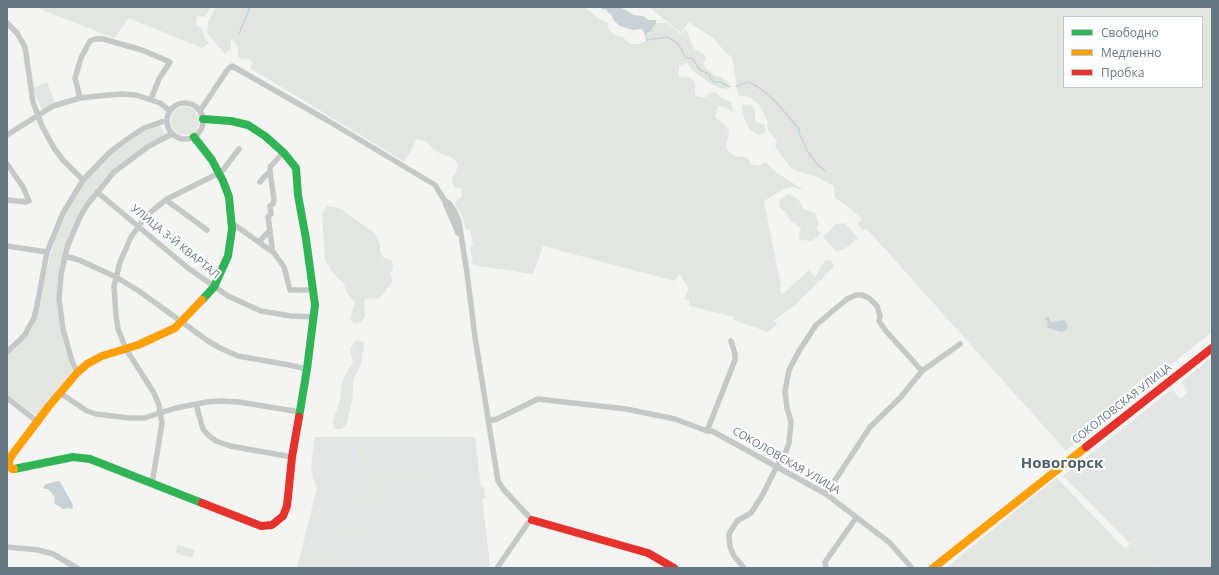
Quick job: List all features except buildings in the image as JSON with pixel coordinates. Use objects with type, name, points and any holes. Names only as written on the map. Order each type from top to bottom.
[{"type":"street","points":[[7,23],[17,34],[25,47],[30,88],[37,116],[54,148],[83,180]]},
{"type":"street","points":[[80,98],[75,78],[81,58],[90,41],[95,39],[103,39],[142,50],[170,62],[159,79],[151,99]]},
{"type":"street","points":[[191,105],[198,104],[202,100],[231,63],[238,69]]},
{"type":"street","points":[[201,115],[228,69],[232,66],[435,185],[445,201],[461,239],[468,273],[488,421],[498,481],[504,490],[532,520],[648,553],[674,568]]},
{"type":"street","points":[[7,135],[53,106],[80,98],[121,94],[136,95],[160,103],[170,111]]},
{"type":"street","points":[[187,103],[191,105],[195,106],[201,115],[202,126],[200,132],[194,137],[189,139],[180,139],[172,134],[167,124],[167,120],[170,111],[174,106],[187,103]]},
{"type":"street","points":[[194,137],[212,160],[224,181],[229,197],[232,238],[228,256],[214,287],[175,328],[126,349],[117,350],[102,356],[87,364],[60,393],[9,461],[8,466],[12,469],[52,460],[73,457],[82,458],[99,463],[261,526],[272,525],[283,516],[287,506],[292,457],[307,369],[315,306],[306,239],[298,195],[296,168],[284,153],[270,140],[248,125],[201,115]]},
{"type":"street","points":[[7,352],[29,330],[38,306],[47,252],[63,213],[83,180],[105,156],[126,140],[144,128],[167,120]]},
{"type":"street","points":[[77,373],[66,343],[61,314],[60,287],[64,256],[80,218],[92,198],[114,172],[149,146],[172,134]]},
{"type":"street","points":[[152,484],[162,423],[159,405],[154,394],[126,349],[118,329],[114,286],[116,277],[126,247],[138,225],[147,215],[166,200],[219,173],[223,170],[238,148]]},
{"type":"street","points":[[272,251],[268,217],[270,214],[270,206],[274,199],[270,167],[281,155]]},
{"type":"street","points":[[7,164],[23,187],[29,201],[7,200]]},
{"type":"street","points":[[260,182],[270,172]]},
{"type":"street","name":"УЛИЦА 3-Й КВАРТАЛ","points":[[97,192],[188,268],[214,287],[238,301],[261,311],[290,316],[314,317]]},
{"type":"street","points":[[166,200],[207,230]]},
{"type":"street","points":[[232,223],[272,251],[284,267],[290,290],[312,290]]},
{"type":"street","points":[[259,242],[270,230]]},
{"type":"street","points":[[7,246],[47,252]]},
{"type":"street","points":[[64,256],[79,260],[116,277],[139,291],[208,341],[238,356],[307,369]]},
{"type":"street","points":[[744,568],[734,556],[730,547],[729,534],[737,521],[751,513],[762,496],[777,466],[784,457],[789,443],[791,422],[787,408],[786,391],[788,373],[793,361],[814,328],[847,299],[856,295],[862,295],[869,298],[877,306],[880,316],[879,321],[885,330],[922,371]]},
{"type":"street","points":[[707,431],[735,360],[735,354],[731,341]]},
{"type":"street","points":[[826,494],[870,427],[900,398],[922,371],[960,344]]},
{"type":"street","name":"СОКОЛОВСКАЯ УЛИЦА","points":[[933,568],[1212,348]]},
{"type":"street","points":[[60,393],[87,411],[96,414],[129,418],[155,416],[160,413],[196,404],[221,401],[240,402],[300,412]]},
{"type":"street","points":[[7,398],[38,422]]},
{"type":"street","name":"СОКОЛОВСКАЯ УЛИЦА","points":[[488,421],[497,419],[538,399],[626,409],[675,419],[707,431],[712,431],[826,494],[890,543],[912,568]]},
{"type":"street","points":[[196,404],[203,429],[216,441],[230,446],[292,457]]},
{"type":"street","points":[[826,568],[826,562],[856,518]]},
{"type":"street","points":[[498,568],[528,522],[532,520]]},
{"type":"street","points":[[7,547],[38,550],[53,554],[76,568]]},
{"type":"shaded area","points":[[35,7],[211,7],[205,17],[197,16],[196,21],[196,25],[202,29],[204,37],[209,43],[202,48],[129,18],[114,38]]},
{"type":"shaded area","points":[[216,7],[584,7],[599,19],[607,22],[609,30],[624,38],[630,44],[638,44],[647,41],[645,34],[650,32],[656,23],[667,23],[681,34],[685,29],[688,32],[694,49],[704,54],[706,59],[703,64],[707,69],[715,76],[721,77],[729,83],[728,89],[720,88],[712,85],[692,70],[687,63],[679,66],[679,77],[690,78],[695,82],[695,94],[700,97],[706,97],[710,92],[716,93],[720,97],[731,102],[734,113],[724,107],[718,106],[715,117],[725,125],[729,132],[726,148],[731,154],[739,157],[747,157],[750,164],[759,166],[765,162],[777,173],[804,190],[792,187],[784,189],[764,201],[782,295],[809,270],[815,277],[825,260],[831,261],[834,267],[796,304],[773,321],[777,324],[768,332],[734,320],[735,317],[689,306],[689,301],[684,299],[689,289],[680,274],[674,281],[543,246],[533,274],[473,265],[470,247],[473,246],[470,229],[466,230],[462,216],[455,204],[461,197],[462,189],[454,187],[452,179],[458,164],[453,158],[437,152],[425,141],[417,139],[409,154],[403,161],[250,68],[253,62],[247,58],[241,59],[238,55],[238,47],[231,38],[231,49],[225,54],[207,33],[208,22]]},
{"type":"shaded area","points":[[600,7],[620,7],[634,15],[643,16],[649,20],[656,20],[656,23],[650,32],[645,34],[642,29],[633,30],[620,26],[614,21],[611,14],[608,13],[607,10]]},
{"type":"shaded area","points":[[649,7],[1212,7],[1212,332],[1147,384],[1148,385],[1143,390],[1142,388],[1066,451],[866,228],[863,231],[857,224],[862,219],[846,205],[835,198],[834,186],[817,177],[791,168],[775,147],[777,141],[769,132],[767,127],[768,122],[758,104],[750,97],[741,96],[738,94],[732,57],[727,54],[714,39],[689,22],[681,33]]},
{"type":"shaded area","points":[[47,82],[55,103],[42,109],[33,88]]},
{"type":"shaded area","points":[[742,105],[752,106],[755,111],[755,122],[765,125],[766,131],[763,134],[758,135],[749,129],[742,110]]},
{"type":"shaded area","points":[[185,107],[195,111],[199,121],[195,131],[185,135],[175,131],[171,121],[175,111]]},
{"type":"shaded area","points":[[160,124],[165,135],[144,146],[113,169],[94,191],[80,211],[60,265],[57,289],[57,308],[65,350],[73,372],[38,417],[7,394],[7,355],[18,346],[32,328],[39,311],[49,260],[56,236],[69,207],[81,186],[104,160],[141,133]]},
{"type":"shaded area","points":[[788,194],[798,199],[804,209],[815,213],[819,224],[817,229],[821,234],[812,241],[800,240],[799,234],[801,228],[791,222],[786,212],[781,209],[779,203],[780,199]]},
{"type":"shaded area","points":[[327,206],[342,210],[375,233],[380,245],[380,252],[384,258],[392,260],[393,267],[390,274],[393,281],[378,299],[370,298],[364,300],[365,316],[361,322],[354,324],[350,318],[355,303],[346,291],[344,284],[333,273],[325,261],[322,214]]},
{"type":"shaded area","points":[[845,223],[858,238],[849,246],[837,252],[823,237],[836,224]]},
{"type":"shaded area","points":[[1046,317],[1049,317],[1050,322],[1064,320],[1068,326],[1067,329],[1062,332],[1048,328],[1048,321],[1045,320]]},
{"type":"shaded area","points":[[357,340],[364,342],[361,365],[354,379],[352,401],[347,423],[342,429],[334,429],[333,421],[340,400],[344,377],[353,363],[350,348]]},
{"type":"shaded area","points":[[1212,357],[1212,568],[1158,568],[1132,542],[1130,544],[1063,476],[1172,389],[1180,399],[1188,392],[1181,382]]},
{"type":"shaded area","points":[[315,437],[475,437],[481,487],[484,487],[485,499],[482,499],[490,564],[488,568],[297,568],[317,487],[313,479],[311,466]]},
{"type":"shaded area","points":[[361,445],[367,454],[367,471],[370,476],[376,477],[384,469],[389,467],[406,469],[418,468],[423,472],[416,480],[405,477],[385,480],[381,484],[382,496],[380,501],[375,502],[369,500],[364,502],[363,508],[356,517],[356,539],[350,539],[344,496],[355,494],[360,491],[358,485],[360,468],[358,451],[356,447]]},
{"type":"shaded area","points":[[1057,478],[1125,549],[1132,542],[1158,568],[946,568],[1055,479]]},
{"type":"shaded area","points":[[58,481],[72,503],[73,508],[63,509],[55,504],[55,497],[48,489],[44,489],[43,487],[46,484]]},
{"type":"shaded area","points":[[178,545],[195,550],[193,558],[175,553]]},
{"type":"shaded area","points":[[305,550],[329,559],[341,559],[349,566],[354,568],[300,568]]},
{"type":"waterway","points":[[239,34],[250,7]]},
{"type":"waterway","points":[[645,33],[647,40],[667,37],[676,42],[683,54],[687,58],[692,58],[700,70],[709,74],[714,82],[720,82],[730,87]]},
{"type":"waterway","points":[[736,86],[749,82],[761,89],[776,102],[799,129],[799,133],[808,152],[817,164],[825,171]]},
{"type":"traffic: fast","points":[[203,119],[231,121],[248,125],[265,136],[284,153],[296,168],[298,195],[315,305],[299,417]]},
{"type":"traffic: fast","points":[[194,137],[212,160],[223,181],[229,197],[232,229],[228,256],[214,287],[202,300]]},
{"type":"traffic: fast","points":[[14,469],[73,457],[90,459],[202,503]]},
{"type":"traffic: slow","points":[[14,469],[9,466],[9,461],[12,455],[49,406],[77,373],[87,364],[102,356],[138,345],[175,328],[202,300]]},
{"type":"traffic: slow","points":[[933,568],[1086,447]]},
{"type":"traffic: jam","points":[[1086,447],[1212,348]]},
{"type":"traffic: jam","points":[[202,503],[261,526],[272,525],[283,516],[287,506],[292,457],[299,417]]},
{"type":"traffic: jam","points":[[532,520],[648,553],[674,568]]},
{"type":"district","name":"Новогорск","points":[[1062,464]]}]
